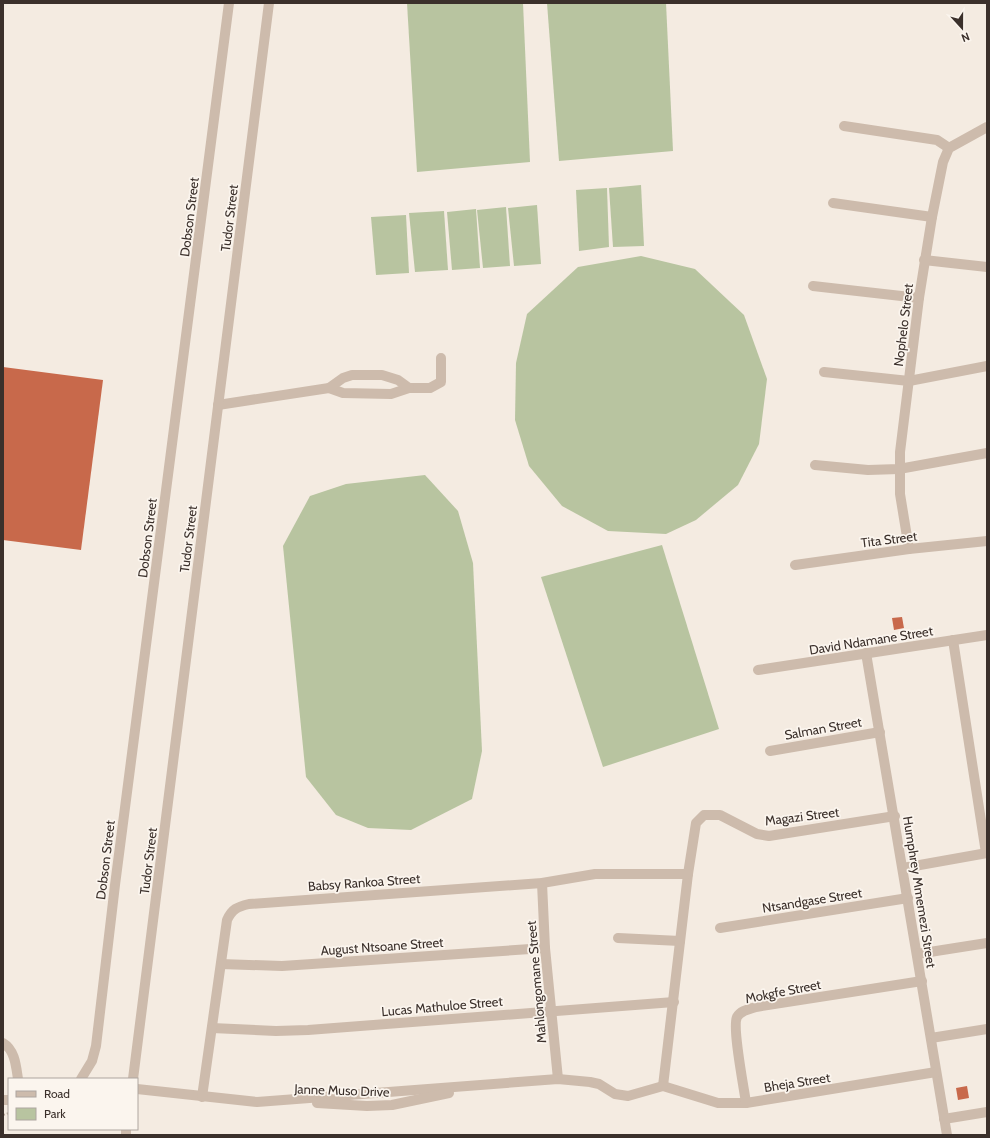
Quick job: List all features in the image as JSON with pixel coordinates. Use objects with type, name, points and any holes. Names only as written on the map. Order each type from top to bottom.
[{"type":"street","name":"Dobson Street","points":[[83,1077],[92,1061],[96,1046],[116,877],[229,3]]},
{"type":"street","name":"Tudor Street","points":[[133,1078],[268,3]]},
{"type":"street","points":[[844,126],[937,140],[949,148],[987,127]]},
{"type":"street","name":"Nophelo Street","points":[[909,549],[900,494],[899,469],[901,440],[924,260],[943,162],[949,148]]},
{"type":"street","points":[[833,203],[932,217]]},
{"type":"street","points":[[924,260],[987,267]]},
{"type":"street","points":[[813,286],[918,298]]},
{"type":"street","points":[[329,388],[343,393],[391,394],[409,388],[430,388],[441,382],[441,358]]},
{"type":"street","points":[[824,372],[909,381],[987,366]]},
{"type":"street","points":[[218,405],[329,388],[343,378],[352,375],[382,375],[398,380],[409,388]]},
{"type":"street","points":[[815,465],[868,470],[899,469],[987,453]]},
{"type":"street","name":"Tita Street","points":[[794,565],[987,540]]},
{"type":"street","name":"David Ndamane Street","points":[[758,670],[987,635]]},
{"type":"street","points":[[903,868],[987,853],[953,640]]},
{"type":"street","name":"Humphrey Mmemezi Street","points":[[866,653],[895,816],[947,1135]]},
{"type":"street","name":"Salman Street","points":[[770,751],[880,732]]},
{"type":"street","name":"Magazi Street","points":[[688,874],[696,823],[704,815],[720,815],[757,834],[769,836],[895,816]]},
{"type":"street","name":"Babsy Rankoa Street","points":[[202,1097],[227,920],[231,911],[239,906],[249,904],[542,883],[571,877],[601,874],[688,874]]},
{"type":"street","points":[[663,1086],[688,874]]},
{"type":"street","name":"Mahlongomane Street","points":[[542,883],[545,948],[558,1079]]},
{"type":"street","name":"Ntsandgase Street","points":[[720,928],[908,898]]},
{"type":"street","points":[[618,938],[680,940]]},
{"type":"street","points":[[917,954],[987,942]]},
{"type":"street","name":"August Ntsoane Street","points":[[221,964],[297,965],[545,948]]},
{"type":"street","name":"Mokgfe Street","points":[[746,1103],[737,1031],[737,1017],[741,1012],[756,1007],[922,981]]},
{"type":"street","name":"Lucas Mathuloe Street","points":[[212,1028],[276,1031],[308,1030],[552,1010],[674,1002]]},
{"type":"street","points":[[931,1038],[987,1029]]},
{"type":"street","points":[[3,1043],[9,1046],[16,1065],[18,1078]]},
{"type":"street","name":"Bheja Street","points":[[663,1086],[718,1103],[746,1103],[936,1072]]},
{"type":"street","name":"Janne Muso Drive","points":[[138,1089],[257,1102],[285,1101],[348,1106],[392,1105],[418,1101],[468,1086],[558,1079],[590,1082],[622,1095],[637,1094],[663,1086]]},
{"type":"street","points":[[944,1119],[987,1112]]},
{"type":"green space","points":[[407,3],[523,3],[530,162],[417,172]]},
{"type":"green space","points":[[547,3],[666,3],[673,151],[559,161]]},
{"type":"green space","points":[[641,185],[644,246],[613,247],[609,188]]},
{"type":"green space","points":[[607,188],[609,247],[579,251],[576,190]]},
{"type":"green space","points":[[537,205],[541,264],[514,266],[508,208]]},
{"type":"green space","points":[[506,207],[510,266],[483,268],[477,210]]},
{"type":"green space","points":[[476,209],[480,268],[452,270],[447,212]]},
{"type":"green space","points":[[444,211],[448,270],[415,272],[409,213]]},
{"type":"green space","points":[[406,215],[409,273],[376,275],[371,217]]},
{"type":"green space","points":[[641,256],[695,269],[744,315],[767,379],[759,444],[738,485],[696,520],[666,534],[608,531],[562,506],[529,466],[515,420],[516,363],[527,314],[578,267]]},
{"type":"green space","points":[[425,475],[458,511],[473,563],[482,751],[472,799],[411,830],[368,828],[336,815],[306,777],[283,546],[310,496],[346,484]]},
{"type":"green space","points":[[662,545],[719,729],[603,767],[541,577]]},
{"type":"building","points":[[3,367],[103,380],[81,550],[3,540]]},
{"type":"building","points":[[902,617],[904,628],[894,630],[892,618]]},
{"type":"building","points":[[967,1086],[969,1098],[958,1100],[956,1088]]}]
